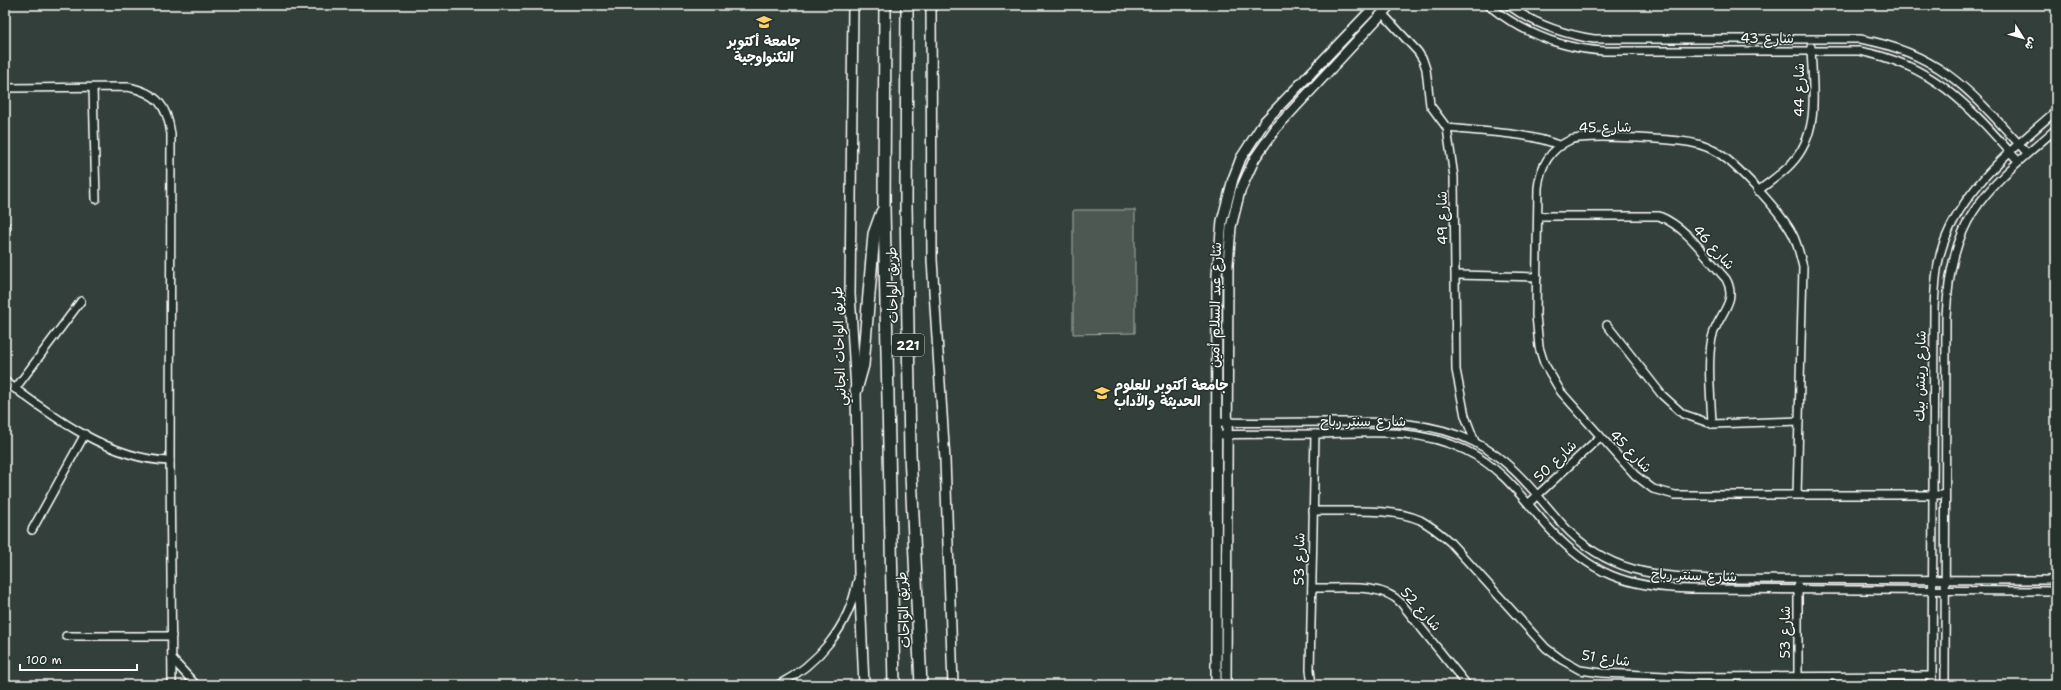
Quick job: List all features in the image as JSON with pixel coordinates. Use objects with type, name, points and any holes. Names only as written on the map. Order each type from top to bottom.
[{"type":"highway","name":"طريق الواحات","points":[[885,5],[884,208],[894,685]]},
{"type":"highway","name":"طريق الواحات","points":[[907,5],[906,204],[910,445],[921,685]]},
{"type":"highway","points":[[856,390],[862,365],[874,234],[884,208]]},
{"type":"street","name":"طريق الواحات الجانبي","points":[[854,5],[850,294],[856,390],[859,574],[864,685]]},
{"type":"street","points":[[931,5],[932,260],[945,460],[953,685]]},
{"type":"street","name":"شارع عبد السلام أمين","points":[[1216,685],[1217,275],[1222,221],[1233,179],[1241,158],[1265,121],[1376,5]]},
{"type":"street","name":"شارع عبد السلام أمين","points":[[1226,685],[1228,264],[1232,221],[1240,191],[1255,158],[1276,128],[1390,5]]},
{"type":"street","name":"شارع 43","points":[[1488,5],[1528,32],[1553,43],[1576,49],[1605,52],[1864,52],[1893,59],[1914,68],[1939,82],[2018,161]]},
{"type":"street","name":"شارع 43","points":[[1508,5],[1547,27],[1570,34],[1594,38],[1860,39],[1896,47],[1924,59],[1960,82],[2027,153]]},
{"type":"street","name":"شارع 49","points":[[1382,13],[1418,52],[1423,60],[1426,69],[1430,105],[1447,128],[1453,167],[1456,275],[1456,370],[1465,416],[1475,442]]},
{"type":"street","name":"شارع 44","points":[[1758,191],[1791,164],[1807,139],[1814,110],[1811,40]]},
{"type":"street","points":[[5,88],[128,87],[142,90],[154,97],[169,119],[171,227],[170,461],[172,685]]},
{"type":"street","points":[[93,88],[96,199]]},
{"type":"street","name":"شارع ريتش بيك","points":[[1932,685],[1934,308],[1937,269],[1943,246],[1963,204],[1987,175],[2009,152],[2056,112]]},
{"type":"street","points":[[1447,128],[1531,137],[1550,141],[1561,146]]},
{"type":"street","name":"شارع ريتش بيك","points":[[1945,685],[1946,317],[1951,263],[1956,246],[1972,213],[1994,184],[2027,153],[2056,129]]},
{"type":"street","name":"شارع 45","points":[[1797,495],[1802,267],[1799,250],[1792,234],[1782,219],[1729,160],[1714,150],[1698,144],[1680,141],[1582,138],[1561,146],[1548,159],[1539,175],[1537,330],[1544,363],[1561,392],[1643,483],[1664,493],[1675,495],[1797,495],[1945,495]]},
{"type":"street","name":"شارع 46","points":[[1538,216],[1659,216],[1682,230],[1726,279],[1730,287],[1731,296],[1716,324],[1712,338],[1712,424]]},
{"type":"street","points":[[1456,275],[1537,277]]},
{"type":"street","points":[[15,388],[81,301]]},
{"type":"street","points":[[1606,325],[1672,406],[1690,417],[1712,424],[1799,421]]},
{"type":"street","points":[[5,381],[85,434],[127,454],[150,460],[170,461]]},
{"type":"street","name":"شارع سنتر رباح","points":[[1217,422],[1340,422],[1414,424],[1445,430],[1475,442],[1516,470],[1576,537],[1602,556],[1632,569],[1664,577],[2056,580]]},
{"type":"street","points":[[1340,422],[1340,433]]},
{"type":"street","name":"شارع سنتر رباح","points":[[1217,435],[1402,432],[1435,438],[1476,456],[1494,468],[1512,484],[1546,525],[1577,554],[1603,571],[1625,581],[1661,589],[2056,591]]},
{"type":"street","points":[[32,530],[85,434]]},
{"type":"street","name":"شارع 53","points":[[1312,685],[1310,670],[1315,434]]},
{"type":"street","name":"شارع 50","points":[[1529,504],[1600,437]]},
{"type":"street","name":"شارع 51","points":[[1313,511],[1401,514],[1419,520],[1436,529],[1450,542],[1546,648],[1562,660],[1580,670],[1687,677],[1932,676]]},
{"type":"street","points":[[778,685],[808,666],[835,636],[848,612],[859,574]]},
{"type":"street","name":"شارع 53","points":[[1798,579],[1798,685]]},
{"type":"street","name":"شارع 52","points":[[1312,588],[1372,589],[1388,593],[1401,604],[1467,685]]},
{"type":"street","points":[[66,636],[172,636]]},
{"type":"street","points":[[172,659],[196,685]]},
{"type":"shaded area","points":[[1073,210],[1135,210],[1135,333],[1073,334]]},
{"type":"place","name":"جامعة أكتوبر التكنواوجية","points":[[764,22]]},
{"type":"place","name":"جامعة أكتوبر للعلوم الحديثة والآداب","points":[[1102,393]]}]
